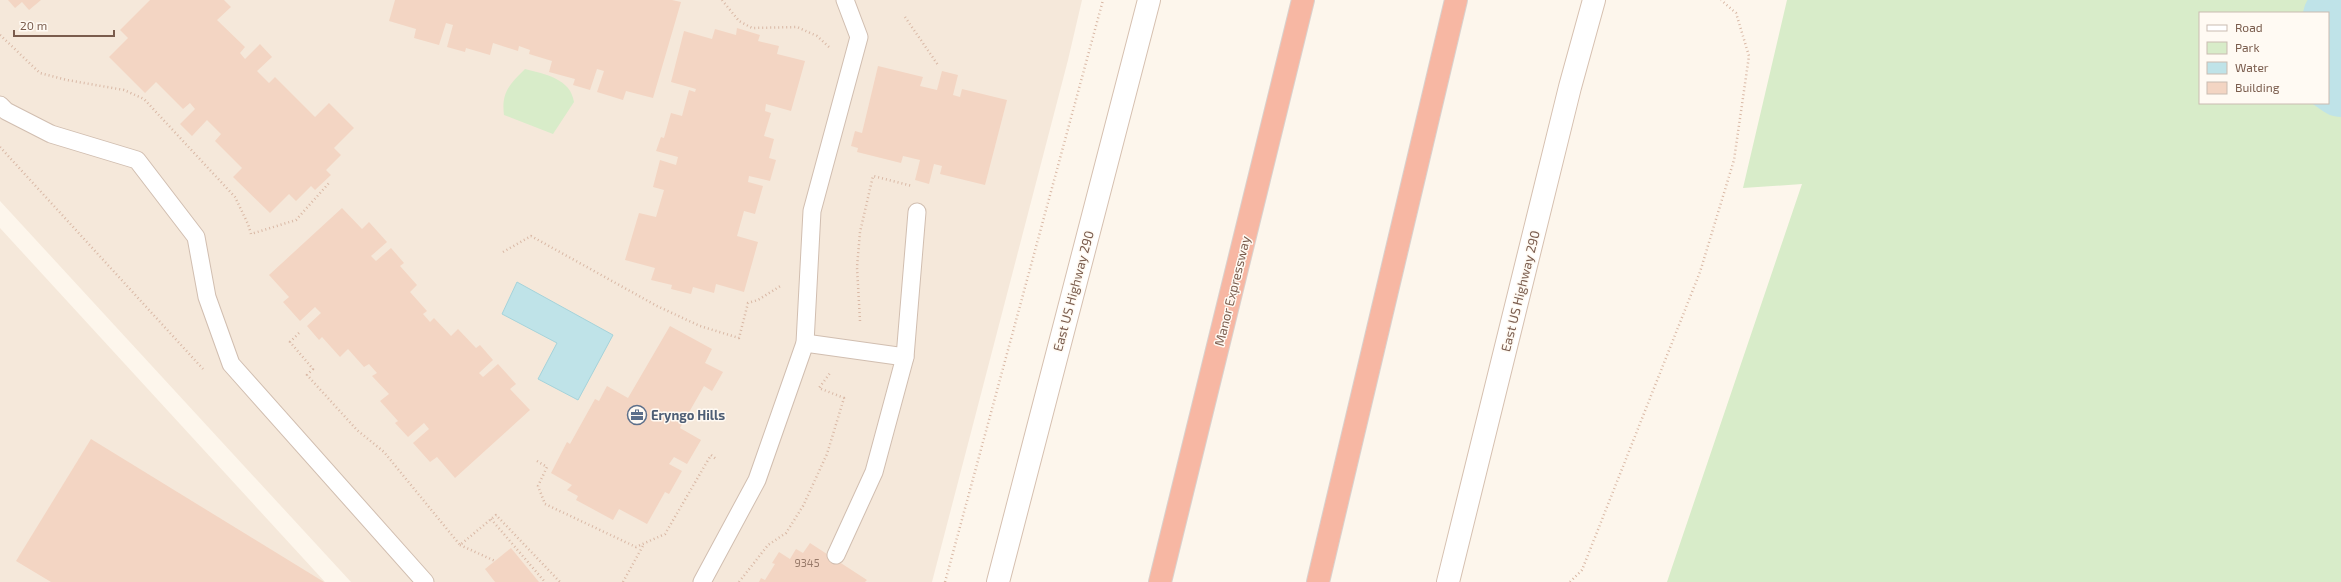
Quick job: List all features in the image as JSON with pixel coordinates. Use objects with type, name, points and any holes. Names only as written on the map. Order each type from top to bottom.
[{"type":"highway","name":"Manor Expressway","points":[[1160,582],[1303,0]]},
{"type":"highway","points":[[1318,582],[1456,0]]},
{"type":"main road","name":"East US Highway 290","points":[[998,582],[1149,0]]},
{"type":"main road","name":"East US Highway 290","points":[[1448,582],[1570,87],[1594,0]]},
{"type":"lane","points":[[702,582],[757,480],[805,343],[812,211],[859,37],[845,0]]},
{"type":"lane","points":[[0,105],[6,111],[50,134],[137,160],[196,237],[207,297],[231,364],[425,582]]},
{"type":"lane","points":[[836,555],[874,472],[905,358],[917,212]]},
{"type":"lane","points":[[805,343],[905,358]]},
{"type":"path","points":[[722,0],[739,22],[752,28],[797,27],[817,36],[831,49],[832,44]]},
{"type":"path","points":[[945,582],[1103,0]]},
{"type":"path","points":[[1570,582],[1582,570],[1700,272],[1734,160],[1749,56],[1736,13],[1721,0]]},
{"type":"path","points":[[905,17],[938,66]]},
{"type":"path","points":[[0,36],[40,73],[67,80],[124,90],[144,99],[235,197],[248,224],[251,234],[296,220],[329,183]]},
{"type":"path","points":[[0,147],[206,373]]},
{"type":"path","points":[[860,321],[857,267],[860,232],[873,176],[912,186]]},
{"type":"path","points":[[503,252],[531,236],[657,306],[700,326],[739,338],[748,303],[758,300],[783,285],[782,278]]},
{"type":"path","points":[[299,334],[290,342],[313,370],[306,375],[357,430],[384,452],[460,544],[495,561]]},
{"type":"path","points":[[739,582],[768,545],[786,533],[803,506],[827,454],[844,398],[819,388],[825,378],[833,371]]},
{"type":"path","points":[[537,461],[547,467],[538,486],[545,504],[636,547],[665,534],[711,455],[716,458]]},
{"type":"path","points":[[460,544],[496,515],[560,582]]},
{"type":"path","points":[[491,519],[545,582]]},
{"type":"path","points":[[623,582],[644,543]]},
{"type":"shaded area","name":"Eryngo Hills","points":[[0,0],[1082,0],[1068,60],[932,582],[351,582],[0,201]]},
{"type":"shaded area","points":[[0,228],[325,582],[0,582]]},
{"type":"green space","points":[[1787,0],[2341,0],[2341,582],[1667,582],[1802,184],[1743,188]]},
{"type":"green space","points":[[525,69],[556,79],[568,88],[572,94],[574,102],[553,134],[504,115],[503,107],[505,94],[515,79]]},
{"type":"water","points":[[517,282],[613,335],[578,400],[538,379],[557,343],[502,314]]},
{"type":"building","points":[[8,0],[41,0],[29,10],[22,2],[15,8]]},
{"type":"building","points":[[150,0],[224,0],[231,7],[217,20],[245,47],[240,53],[245,59],[260,44],[272,57],[257,71],[269,83],[275,77],[315,117],[329,103],[354,128],[334,148],[341,155],[326,170],[331,175],[315,190],[311,186],[296,201],[289,194],[270,213],[233,177],[242,168],[215,141],[221,134],[207,120],[192,136],[180,124],[195,109],[190,103],[183,109],[156,82],[145,93],[109,57],[128,38],[120,30]]},
{"type":"building","points":[[395,0],[672,0],[681,2],[653,98],[626,91],[623,100],[597,92],[604,71],[597,69],[590,90],[573,85],[575,79],[549,72],[552,61],[529,54],[530,50],[519,46],[518,51],[493,43],[490,55],[466,48],[465,52],[447,47],[453,25],[446,23],[439,45],[414,38],[416,29],[389,21]]},
{"type":"building","points":[[737,28],[760,35],[758,41],[779,46],[777,54],[805,61],[791,111],[766,104],[765,111],[771,113],[764,136],[774,139],[769,158],[776,160],[770,181],[749,176],[748,182],[763,186],[755,214],[744,211],[737,236],[758,242],[744,292],[716,284],[714,293],[693,287],[691,294],[671,289],[672,285],[651,280],[655,268],[625,260],[639,213],[656,217],[664,190],[653,187],[660,160],[676,165],[678,157],[656,151],[661,137],[664,138],[671,113],[682,116],[689,90],[695,92],[696,89],[671,82],[684,31],[712,39],[715,29],[736,35]]},
{"type":"building","points":[[878,66],[923,77],[920,86],[937,90],[942,71],[958,75],[953,95],[960,97],[962,89],[1007,100],[985,185],[940,174],[942,166],[934,164],[929,184],[915,180],[920,160],[903,156],[901,163],[857,152],[858,148],[851,146],[855,131],[862,133]]},
{"type":"building","points":[[342,208],[362,229],[369,222],[387,242],[371,256],[376,261],[391,248],[404,263],[400,266],[417,285],[410,292],[427,311],[423,314],[430,322],[434,318],[451,336],[458,329],[476,348],[480,345],[493,360],[479,373],[483,377],[498,364],[516,384],[510,389],[530,410],[455,478],[437,457],[430,462],[413,443],[429,429],[424,423],[408,437],[395,423],[398,421],[380,401],[389,394],[372,376],[377,373],[369,364],[364,367],[348,349],[340,357],[322,337],[319,340],[307,326],[321,313],[315,307],[300,321],[283,302],[289,297],[269,275]]},
{"type":"building","name":"Eryngo Hills","points":[[670,326],[712,349],[705,363],[723,372],[712,391],[704,386],[680,428],[701,440],[687,464],[674,457],[669,464],[682,471],[669,494],[665,492],[647,524],[619,509],[613,520],[576,500],[578,496],[567,490],[572,485],[551,473],[567,442],[570,444],[595,399],[599,401],[607,386],[628,398]]},
{"type":"building","points":[[91,439],[324,582],[51,582],[16,561]]},
{"type":"building","points":[[810,543],[867,580],[865,582],[759,582],[761,578],[765,580],[775,564],[772,563],[779,552],[790,559],[796,549],[803,553]]},
{"type":"building","points":[[511,548],[539,582],[495,582],[485,569]]},
{"type":"waterway","points":[[2329,33],[2333,16],[2341,2]]},
{"type":"waterway","points":[[2329,79],[2341,87]]},
{"type":"place","name":"Eryngo Hills","points":[[637,415]]}]
